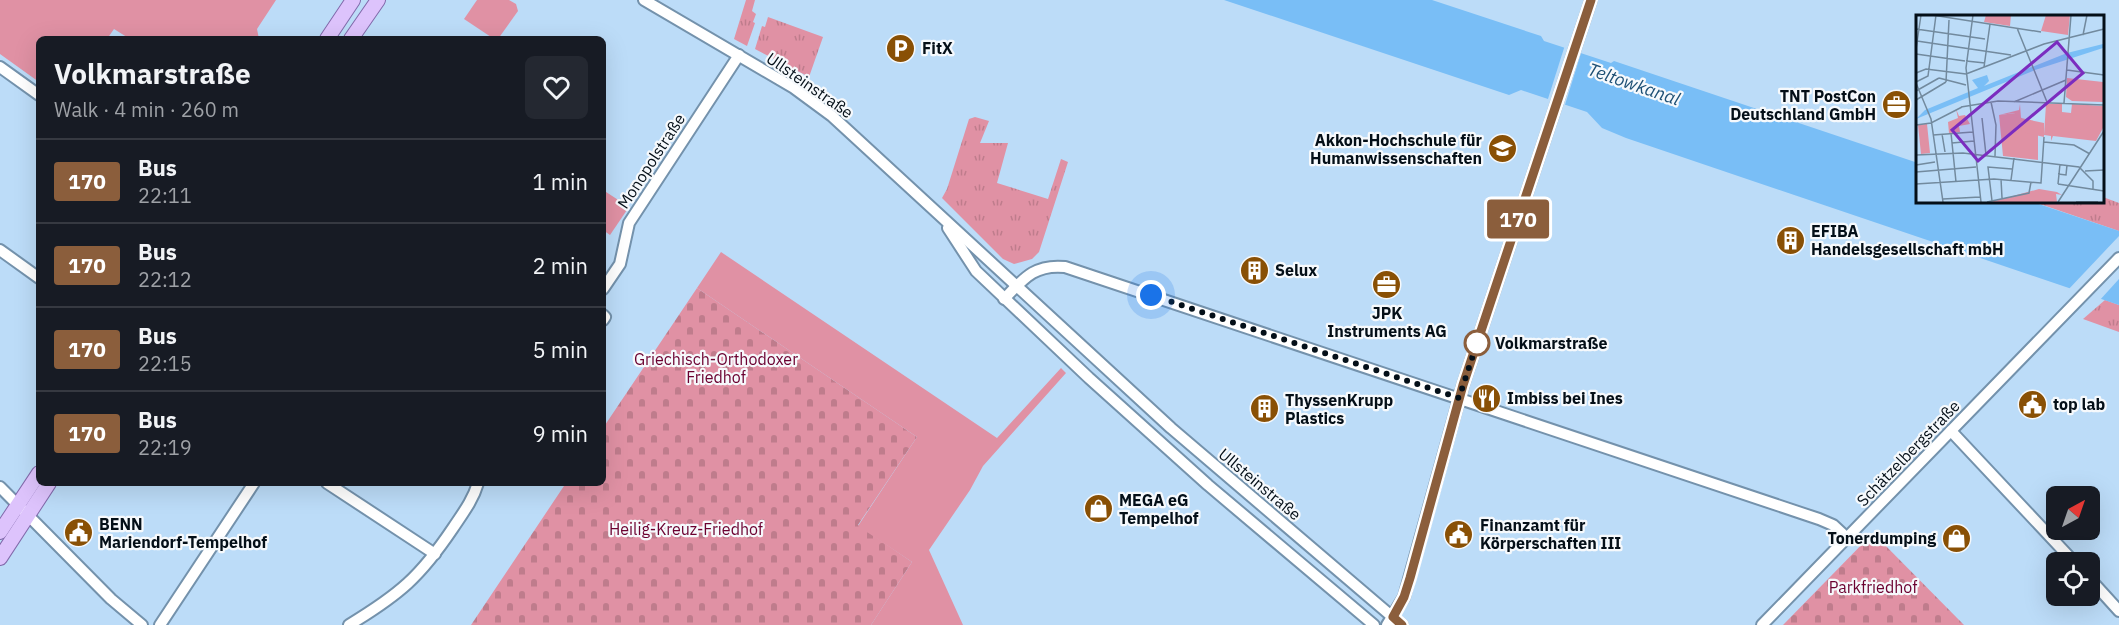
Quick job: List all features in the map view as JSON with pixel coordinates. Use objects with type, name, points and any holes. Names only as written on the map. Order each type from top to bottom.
[{"type":"main road","points":[[329,36],[353,0]]},
{"type":"main road","points":[[353,36],[378,0]]},
{"type":"main road","points":[[0,558],[36,480]]},
{"type":"main road","points":[[0,532],[46,486]]},
{"type":"street","name":"Ullsteinstraße","points":[[644,0],[794,88],[832,116],[1171,428],[1357,586],[1394,622]]},
{"type":"street","points":[[1394,622],[1410,578],[1459,398],[1591,0]]},
{"type":"street","name":"Monopolstraße","points":[[606,285],[620,264],[629,223],[739,55]]},
{"type":"street","points":[[0,67],[36,93]]},
{"type":"street","name":"Ullsteinstraße","points":[[941,217],[976,271],[1004,299],[1208,485],[1374,625]]},
{"type":"street","points":[[0,250],[36,276]]},
{"type":"street","name":"Schätzelbergstraße","points":[[1762,625],[2119,258]]},
{"type":"street","points":[[1004,299],[1035,271],[1043,268],[1065,267],[1819,519],[1833,525],[1847,538]]},
{"type":"street","points":[[1089,378],[1101,364]]},
{"type":"street","points":[[1951,431],[2065,552]]},
{"type":"street","points":[[160,625],[252,486]]},
{"type":"street","points":[[332,486],[435,554]]},
{"type":"street","points":[[349,625],[402,590],[435,554],[472,500],[477,486]]},
{"type":"street","points":[[0,487],[111,599],[142,625]]},
{"type":"street","points":[[1345,600],[1357,586]]},
{"type":"street","points":[[2100,590],[2119,611]]},
{"type":"green space","points":[[0,0],[276,0],[257,29],[258,36],[125,36],[114,29],[109,36],[36,36],[36,80],[0,54]]},
{"type":"green space","points":[[477,0],[509,0],[516,4],[518,11],[500,36],[490,36],[464,19]]},
{"type":"green space","points":[[746,0],[755,0],[752,11],[756,14],[747,46],[734,39]]},
{"type":"green space","points":[[768,17],[823,37],[809,77],[755,49],[762,26],[765,27]]},
{"type":"green space","points":[[975,117],[989,121],[980,143],[1008,143],[997,183],[1048,199],[1061,159],[1068,162],[1039,252],[1032,259],[1014,264],[1003,259],[942,198],[947,189],[969,119]]},
{"type":"green space","points":[[606,192],[629,207],[610,235],[606,232]]},
{"type":"green space","points":[[2104,197],[2119,203],[2119,231],[2034,202],[2104,202]]},
{"type":"green space","points":[[721,252],[997,438],[1061,368],[1066,373],[983,466],[970,490],[929,550],[963,625],[871,625],[912,562],[858,526],[917,437],[697,288]]},
{"type":"green space","name":"Heilig-Kreuz-Friedhof","points":[[697,288],[917,437],[858,525],[912,562],[871,625],[471,625],[564,486],[606,486],[606,424]]},
{"type":"green space","points":[[2105,300],[2119,305],[2119,332],[2083,319]]},
{"type":"green space","name":"Parkfriedhof","points":[[1873,533],[1876,536],[1964,625],[1783,625]]},
{"type":"water","name":"Teltowkanal","points":[[1224,0],[1432,0],[1541,36],[1544,41],[1611,63],[1614,61],[1916,162],[1916,202],[2033,202],[2119,231],[2119,305],[1626,138],[1602,128],[1587,112],[1521,90],[1509,95]]},
{"type":"pier","points":[[1565,45],[1582,50],[1564,108],[1547,102]]},
{"type":"pier","points":[[2119,236],[2119,279],[2099,301],[2067,291]]},
{"type":"bus line","name":"170","points":[[1402,625],[1393,617],[1404,597],[1462,389],[1591,0]]},
{"type":"place","name":"FitX","points":[[901,48]]},
{"type":"place","name":"TNT PostCon Deutschland GmbH","points":[[1897,105]]},
{"type":"place","name":"Akkon-Hochschule für Humanwissenschaften","points":[[1503,149]]},
{"type":"place","name":"EFIBA Handelsgesellschaft mbH","points":[[1790,240]]},
{"type":"place","name":"Selux","points":[[1254,270]]},
{"type":"place","name":"JPK Instruments AG","points":[[1387,285]]},
{"type":"place","name":"Volkmarstraße","points":[[1477,343]]},
{"type":"place","name":"Imbiss bei Ines","points":[[1486,398]]},
{"type":"place","name":"top lab","points":[[2032,404]]},
{"type":"place","name":"ThyssenKrupp Plastics","points":[[1264,409]]},
{"type":"place","name":"MEGA eG Tempelhof","points":[[1098,509]]},
{"type":"place","name":"BENN Mariendorf-Tempelhof","points":[[78,533]]},
{"type":"place","name":"Finanzamt für Körperschaften III","points":[[1459,534]]},
{"type":"place","name":"Tonerdumping","points":[[1957,538]]},
{"type":"route","points":[[1151,295],[1459,398],[1477,343]]},
{"type":"park label","name":"Griechisch-Orthodoxer Friedhof","points":[[716,368]]}]
